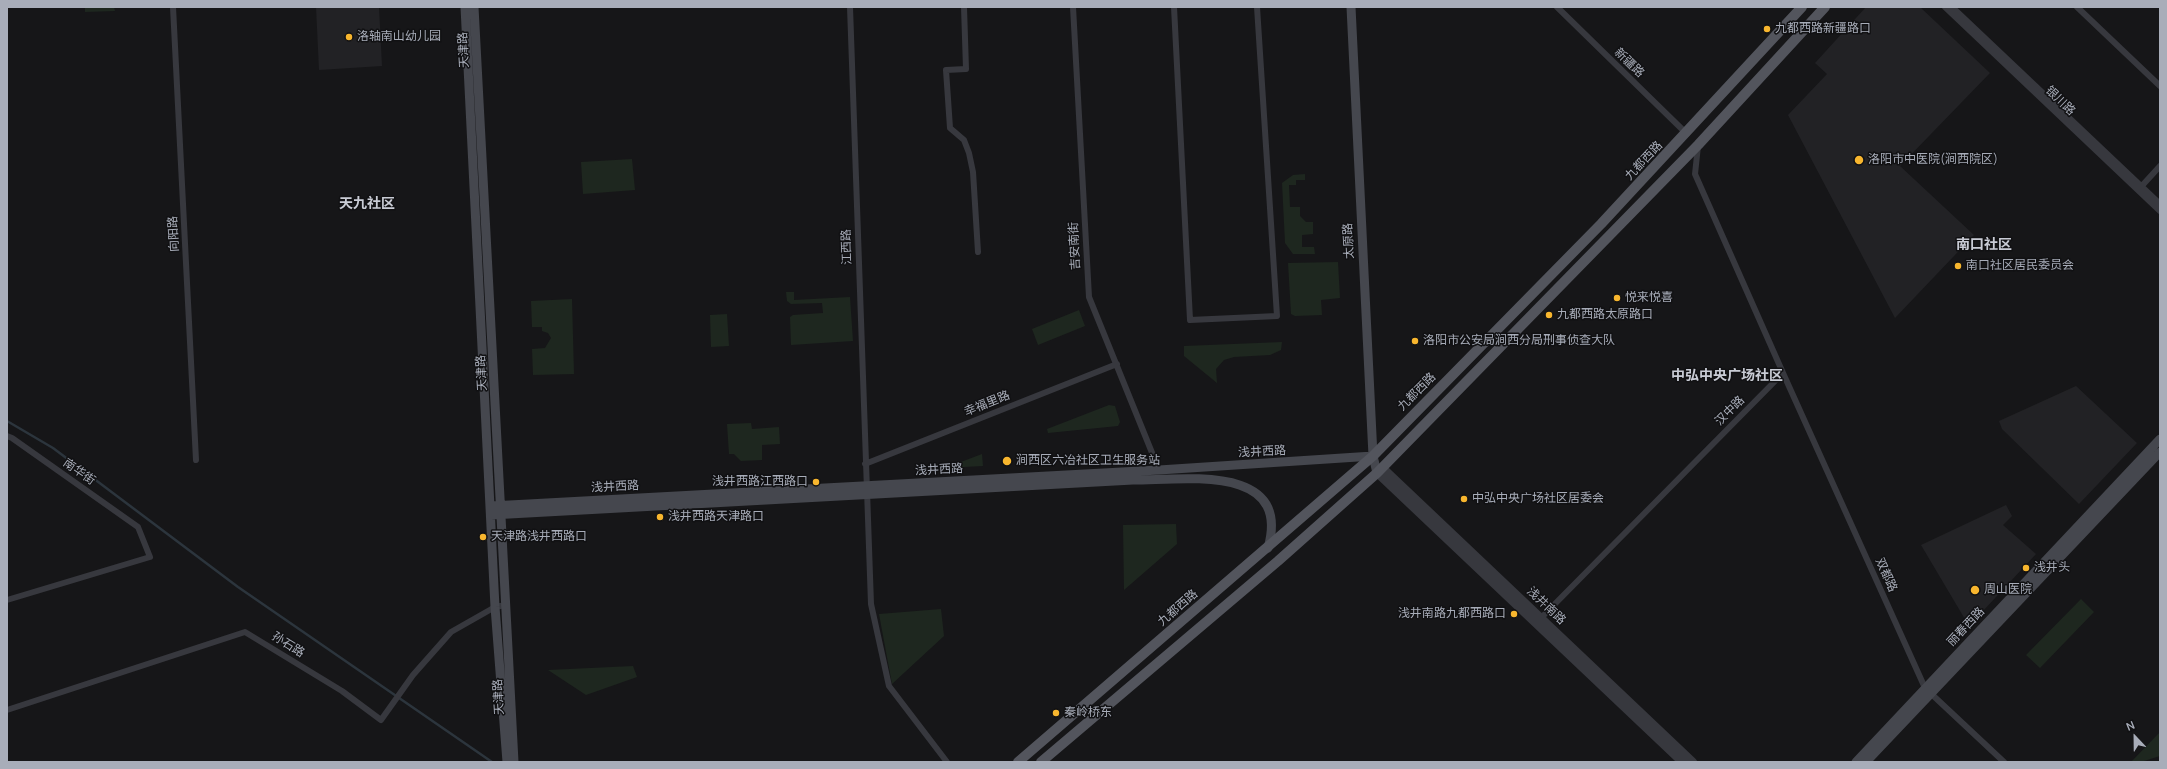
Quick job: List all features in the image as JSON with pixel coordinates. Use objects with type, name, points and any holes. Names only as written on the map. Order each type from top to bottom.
[{"type":"main road","name":"天津路","points":[[465,7],[495,607],[507,762]]},
{"type":"main road","name":"天津路","points":[[474,7],[502,510],[514,762]]},
{"type":"main road","name":"太原路","points":[[1351,7],[1373,456],[1380,470]]},
{"type":"main road","name":"九都西路","points":[[1018,762],[1373,456],[1590,236],[1687,134],[1802,7]]},
{"type":"main road","points":[[1042,762],[1278,561],[1380,470],[1698,145],[1825,7]]},
{"type":"main road","name":"丽春西路","points":[[1866,762],[1928,691],[2160,439]]},
{"type":"main road","name":"丽春西路","points":[[1856,762],[1928,691],[2160,452]]},
{"type":"main road","name":"浅井西路","points":[[491,511],[866,490],[1373,456]]},
{"type":"main road","name":"浅井西路","points":[[866,490],[1133,480],[1222,480],[1244,485],[1260,495],[1269,509],[1271,533],[1268,548]]},
{"type":"street","name":"向阳路","points":[[173,7],[196,460]]},
{"type":"street","name":"江西路","points":[[850,7],[865,464],[872,604],[889,686],[947,762]]},
{"type":"street","points":[[964,7],[966,69],[946,70],[950,128],[964,140],[973,172],[978,252]]},
{"type":"street","name":"吉安南街","points":[[1073,7],[1089,297],[1159,470]]},
{"type":"street","points":[[1174,7],[1190,320],[1277,316],[1258,7]]},
{"type":"street","name":"新疆路","points":[[1557,7],[1687,134]]},
{"type":"street","name":"银川路","points":[[1945,7],[2139,188],[2160,204]]},
{"type":"street","name":"银川路","points":[[1952,7],[2139,188],[2160,211]]},
{"type":"street","points":[[2077,7],[2160,86]]},
{"type":"street","points":[[1698,145],[1695,174],[1783,373]]},
{"type":"street","points":[[2139,188],[2160,166]]},
{"type":"street","name":"幸福里路","points":[[865,464],[1117,364]]},
{"type":"street","name":"汉中路","points":[[1539,620],[1783,373]]},
{"type":"street","name":"双都路","points":[[1783,373],[1928,691],[2004,762]]},
{"type":"street","name":"南华街","points":[[7,436],[12,438],[138,527],[150,557],[7,600]]},
{"type":"street","name":"浅井南路","points":[[1380,470],[1539,620],[1693,762]]},
{"type":"street","name":"孙石路","points":[[7,710],[245,632],[342,691],[381,720],[413,674],[451,632],[495,607],[506,606]]},
{"type":"street","name":"浅井南路","points":[[1539,620],[1682,762]]},
{"type":"shaded area","points":[[85,7],[114,7],[115,11],[85,12]]},
{"type":"shaded area","name":"洛轴南山幼儿园","points":[[316,7],[379,7],[382,66],[319,70]]},
{"type":"shaded area","name":"洛阳市中医院(涧西院区)","points":[[1866,7],[1920,7],[1990,73],[1900,166],[1974,235],[1895,318],[1788,115],[1827,74],[1815,63]]},
{"type":"shaded area","points":[[632,159],[635,190],[583,194],[581,162]]},
{"type":"shaded area","points":[[1305,174],[1305,180],[1296,180],[1296,185],[1289,185],[1290,207],[1300,207],[1300,216],[1306,222],[1313,222],[1313,234],[1302,235],[1302,247],[1314,247],[1315,254],[1293,254],[1285,243],[1282,183],[1293,175]]},
{"type":"shaded area","points":[[1338,262],[1340,298],[1321,300],[1322,315],[1295,316],[1291,314],[1288,263]]},
{"type":"shaded area","points":[[786,292],[794,292],[794,300],[850,297],[853,341],[791,345],[790,317],[793,315],[823,313],[822,303],[791,304],[787,301]]},
{"type":"shaded area","points":[[572,299],[574,374],[533,375],[532,349],[545,348],[551,338],[548,333],[542,331],[542,327],[532,327],[531,301]]},
{"type":"shaded area","points":[[1079,310],[1085,326],[1038,345],[1032,329]]},
{"type":"shaded area","points":[[727,314],[729,346],[711,347],[710,315]]},
{"type":"shaded area","points":[[1282,342],[1281,350],[1270,355],[1234,357],[1224,360],[1216,369],[1217,383],[1184,356],[1184,346]]},
{"type":"shaded area","points":[[2076,386],[2137,443],[2079,504],[2002,429],[1999,421]]},
{"type":"shaded area","points":[[1109,405],[1115,406],[1120,422],[1118,426],[1048,433],[1047,429]]},
{"type":"shaded area","points":[[751,423],[752,429],[779,427],[780,444],[762,445],[762,460],[741,461],[734,454],[729,454],[727,424]]},
{"type":"shaded area","points":[[982,454],[983,466],[945,468]]},
{"type":"shaded area","name":"周山医院","points":[[2006,505],[2012,516],[2003,525],[2036,554],[1969,626],[1921,545]]},
{"type":"shaded area","points":[[1176,524],[1177,544],[1124,590],[1123,525]]},
{"type":"shaded area","points":[[2081,599],[2094,612],[2040,668],[2026,655]]},
{"type":"shaded area","points":[[941,609],[944,636],[892,684],[879,614]]},
{"type":"shaded area","points":[[633,666],[637,677],[586,695],[548,670]]},
{"type":"shaded area","points":[[2160,732],[2160,756],[2141,762],[2131,762]]},
{"type":"waterway","points":[[7,421],[53,448],[238,587],[492,762]]},
{"type":"place","name":"九都西路新疆路口","points":[[1767,29]]},
{"type":"place","name":"洛轴南山幼儿园","points":[[349,37]]},
{"type":"place","name":"洛阳市中医院(涧西院区)","points":[[1859,160]]},
{"type":"place","name":"南口社区居民委员会","points":[[1958,266]]},
{"type":"place","name":"悦来悦喜","points":[[1617,298]]},
{"type":"place","name":"九都西路太原路口","points":[[1549,315]]},
{"type":"place","name":"洛阳市公安局涧西分局刑事侦查大队","points":[[1415,341]]},
{"type":"place","name":"涧西区六冶社区卫生服务站","points":[[1007,461]]},
{"type":"place","name":"浅井西路江西路口","points":[[816,482]]},
{"type":"place","name":"中弘中央广场社区居委会","points":[[1464,499]]},
{"type":"place","name":"浅井西路天津路口","points":[[660,517]]},
{"type":"place","name":"天津路浅井西路口","points":[[483,537]]},
{"type":"place","name":"浅井头","points":[[2026,568]]},
{"type":"place","name":"周山医院","points":[[1975,590]]},
{"type":"place","name":"浅井南路九都西路口","points":[[1514,614]]},
{"type":"place","name":"秦岭桥东","points":[[1056,713]]},
{"type":"district","name":"天九社区","points":[[367,204]]},
{"type":"district","name":"南口社区","points":[[1984,245]]},
{"type":"district","name":"中弘中央广场社区","points":[[1727,376]]}]
